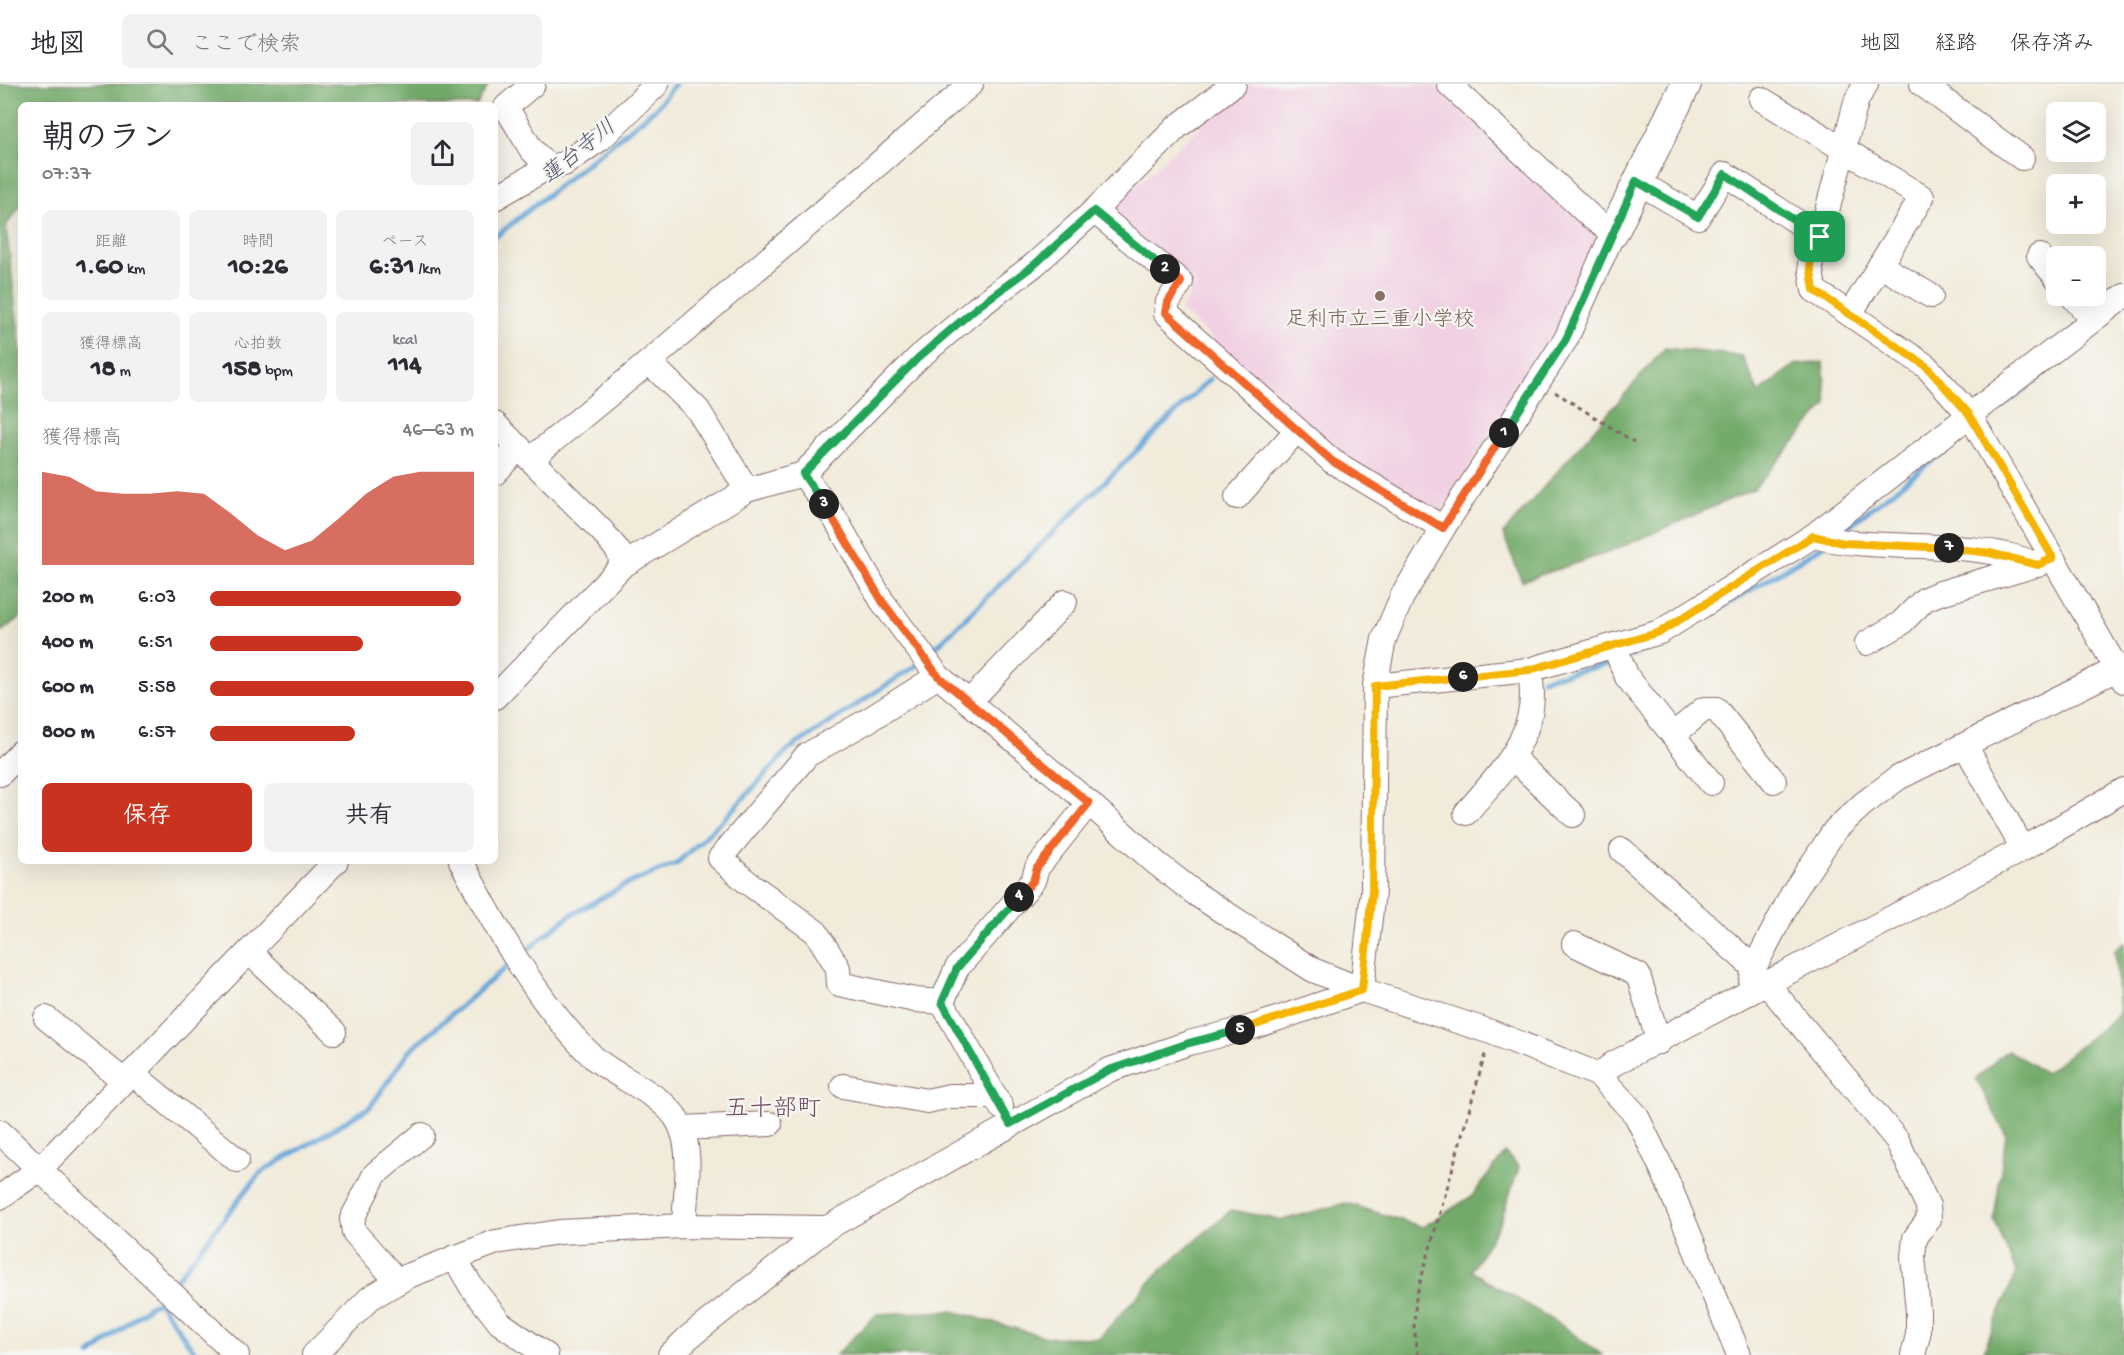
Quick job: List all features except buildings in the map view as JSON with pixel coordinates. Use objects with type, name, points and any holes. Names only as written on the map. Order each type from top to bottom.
[{"type":"main road","points":[[1613,233],[1636,181],[1686,84]]},
{"type":"street","points":[[533,84],[506,107],[531,149],[548,167]]},
{"type":"street","points":[[498,196],[548,167],[564,164],[600,139],[657,84]]},
{"type":"street","points":[[498,471],[649,362],[971,84]]},
{"type":"street","points":[[498,694],[622,566],[747,490],[803,474],[918,358],[976,308],[1034,265],[1094,211],[1177,127],[1234,84]]},
{"type":"street","points":[[1362,990],[1372,891],[1375,686],[1384,639],[1402,597],[1443,528],[1566,339],[1613,233],[1591,217],[1449,84]]},
{"type":"street","points":[[1757,982],[1793,893],[1836,830],[1898,778],[2122,673],[2045,561],[1969,414],[1926,366],[1814,290],[1810,264],[1820,237],[1857,99],[1866,84]]},
{"type":"street","points":[[1922,84],[2022,158]]},
{"type":"street","points":[[1761,99],[1922,196],[1850,314]]},
{"type":"street","points":[[1636,181],[1698,217],[1725,174],[1820,237]]},
{"type":"street","points":[[1094,211],[1181,282],[1168,302],[1166,313],[1332,461],[1443,528]]},
{"type":"street","points":[[2039,256],[2046,265]]},
{"type":"street","points":[[1880,265],[1931,296]]},
{"type":"street","points":[[1375,686],[1529,670],[1660,632],[1813,536],[2124,296]]},
{"type":"street","points":[[2081,306],[2093,320]]},
{"type":"street","points":[[649,362],[698,410],[747,490]]},
{"type":"street","points":[[498,427],[602,531],[619,552],[622,566]]},
{"type":"street","points":[[1237,497],[1297,430]]},
{"type":"street","points":[[803,474],[836,520],[882,601],[938,676],[1089,803],[1156,863],[1196,894],[1313,970],[1362,990],[1491,1032],[1599,1075],[1636,1115],[1663,1171],[1739,1355]]},
{"type":"street","points":[[1813,536],[1844,543],[1961,548],[2045,561]]},
{"type":"street","points":[[1867,643],[1900,624],[1925,599],[2045,561]]},
{"type":"street","points":[[969,702],[1065,602]]},
{"type":"street","points":[[1614,645],[1627,677],[1711,783]]},
{"type":"street","points":[[1466,813],[1513,758],[1522,743],[1532,694],[1529,670]]},
{"type":"street","points":[[938,676],[867,721],[807,755],[720,858],[747,882],[816,932],[838,968],[839,984],[915,1000],[942,1002]]},
{"type":"street","points":[[1673,735],[1704,709],[1716,709],[1774,781]]},
{"type":"street","points":[[1965,745],[2023,849]]},
{"type":"street","points":[[0,774],[18,755]]},
{"type":"street","points":[[1513,758],[1573,815]]},
{"type":"street","points":[[1599,1075],[1613,1064],[1659,1042],[1757,982],[2023,849],[2124,790]]},
{"type":"street","points":[[942,1002],[957,968],[1033,881],[1037,868],[1089,803]]},
{"type":"street","points":[[1622,850],[1757,982],[1897,1140],[1928,1206],[1929,1220],[1915,1238],[1913,1256],[1918,1312],[1918,1335],[1913,1355]]},
{"type":"street","points":[[0,1197],[40,1169],[333,864]]},
{"type":"street","points":[[463,864],[511,953],[569,1030],[594,1058],[659,1101],[678,1119],[687,1139],[684,1226]]},
{"type":"street","points":[[1574,944],[1638,975],[1659,1042]]},
{"type":"street","points":[[249,952],[334,1032]]},
{"type":"street","points":[[670,1355],[689,1337],[827,1228],[1109,1070],[1189,1043],[1256,1026],[1362,990]]},
{"type":"street","points":[[942,1002],[1010,1124]]},
{"type":"street","points":[[46,1018],[237,1160]]},
{"type":"street","points":[[843,1086],[927,1101],[950,1096],[995,1096]]},
{"type":"street","points":[[682,1128],[770,1124]]},
{"type":"street","points":[[0,1132],[237,1355]]},
{"type":"street","points":[[398,1282],[354,1232],[352,1219],[375,1174],[422,1135]]},
{"type":"street","points":[[314,1355],[370,1298],[398,1282],[454,1257],[496,1242],[559,1232],[684,1226],[827,1228]]},
{"type":"street","points":[[454,1257],[471,1286],[500,1323],[546,1355]]},
{"type":"path","points":[[1539,382],[1634,442]]},
{"type":"path","points":[[1418,1355],[1414,1328],[1416,1298],[1487,1046]]},
{"type":"shaded area","name":"足利市立三重小学校","points":[[1246,84],[1432,84],[1584,220],[1596,238],[1562,319],[1438,516],[1340,457],[1181,310],[1196,282],[1107,213]]},
{"type":"green space","points":[[0,84],[489,84],[479,102],[18,102],[18,209],[6,226],[18,327],[18,619],[0,631]]},
{"type":"green space","points":[[1665,348],[1742,356],[1759,393],[1794,365],[1823,362],[1827,404],[1754,489],[1610,552],[1522,581],[1503,534]]},
{"type":"green space","points":[[2124,942],[2124,1355],[1982,1355],[2016,1272],[1994,1219],[2006,1135],[1976,1079],[2007,1050],[2046,1073],[2119,1014],[2115,949]]},
{"type":"green space","points":[[1505,1153],[1519,1167],[1500,1223],[1471,1271],[1561,1325],[1602,1355],[836,1355],[877,1314],[953,1311],[1046,1337],[1099,1338],[1162,1269],[1231,1210],[1282,1220],[1346,1203],[1423,1227],[1472,1196]]},
{"type":"waterway","name":"蓮台寺川","points":[[498,235],[656,108],[675,84]]},
{"type":"waterway","points":[[1982,422],[2064,357]]},
{"type":"waterway","points":[[929,654],[1210,379]]},
{"type":"waterway","points":[[1840,533],[1972,429]]},
{"type":"waterway","points":[[1716,611],[1823,546]]},
{"type":"waterway","points":[[1625,658],[1652,646]]},
{"type":"waterway","points":[[522,954],[569,916],[627,884],[676,864],[729,814],[788,750],[920,663]]},
{"type":"waterway","points":[[1542,679],[1614,663]]},
{"type":"waterway","points":[[171,1286],[260,1173],[370,1107],[410,1050],[512,962]]},
{"type":"waterway","points":[[163,1296],[159,1302],[197,1355]]},
{"type":"waterway","points":[[90,1355],[149,1306],[159,1302]]},
{"type":"place","name":"足利市立三重小学校","points":[[1380,296]]},
{"type":"district","name":"五十部町","points":[[773,1107]]},
{"type":"route","points":[[1725,174],[1820,237],[1810,264],[1814,290],[1926,366],[1969,414],[2053,558],[2038,565],[2029,561],[1961,548],[1895,547],[1844,543],[1813,536],[1754,570],[1660,632],[1529,670],[1375,686],[1372,891],[1362,990],[1256,1026],[1189,1043],[1109,1070],[1010,1124],[942,1002],[957,968],[1033,881],[1037,868],[1089,803],[938,676],[882,601],[836,520],[803,474],[918,358],[976,308],[1034,265],[1094,211],[1181,282],[1168,302],[1166,313],[1232,374],[1332,461],[1443,528],[1566,339],[1636,181],[1698,217],[1725,174]]}]
